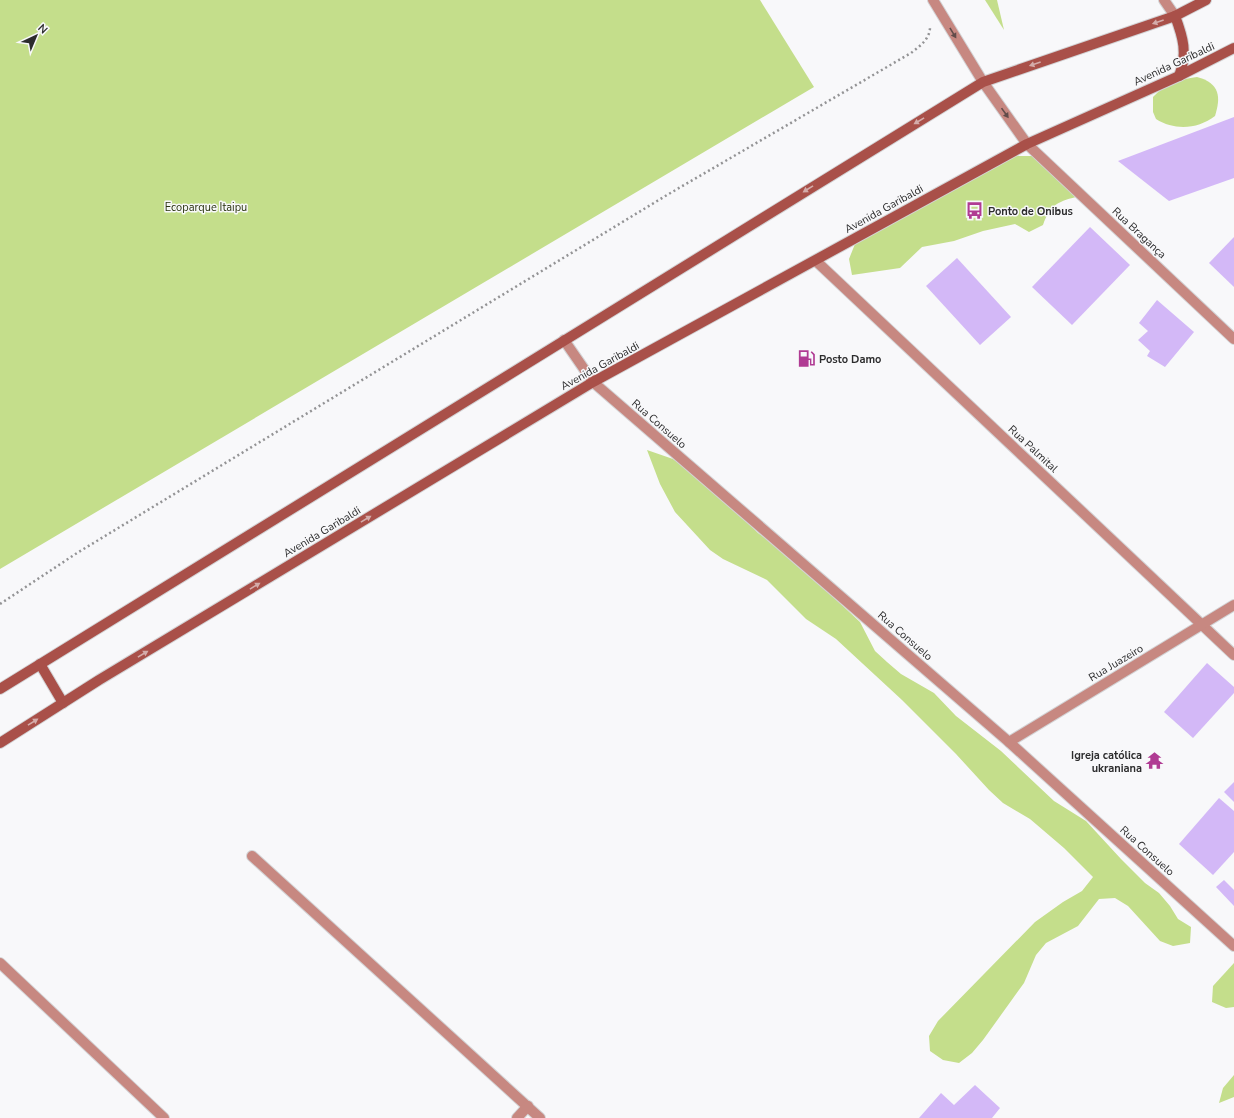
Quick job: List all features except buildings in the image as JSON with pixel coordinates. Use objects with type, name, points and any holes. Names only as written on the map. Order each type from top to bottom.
[{"type":"main road","points":[[0,688],[983,82],[1175,16],[1206,0]]},
{"type":"main road","points":[[1175,16],[1184,42],[1184,61],[1179,76]]},
{"type":"main road","name":"Avenida Garibaldi","points":[[0,743],[63,703],[593,382],[1027,144],[1179,76],[1233,50]]},
{"type":"main road","points":[[40,664],[63,703]]},
{"type":"street","name":"Rua Bragança","points":[[933,0],[983,82],[1027,144],[1234,339]]},
{"type":"street","points":[[1164,0],[1175,16]]},
{"type":"street","name":"Rua Palmital","points":[[816,261],[1234,655]]},
{"type":"street","name":"Rua Consuelo","points":[[564,340],[593,382],[1009,742],[1234,946]]},
{"type":"street","name":"Rua Juazeiro","points":[[1009,742],[1234,605]]},
{"type":"street","points":[[252,856],[540,1118]]},
{"type":"street","points":[[0,963],[164,1118]]},
{"type":"street","points":[[517,1118],[528,1106]]},
{"type":"path","points":[[0,604],[77,553],[653,203],[910,53],[921,45],[930,34],[930,20]]},
{"type":"green space","name":"Ecoparque Itaipu","points":[[0,0],[760,0],[814,87],[0,569]]},
{"type":"green space","points":[[985,0],[997,0],[1004,30]]},
{"type":"green space","points":[[1197,77],[1210,83],[1217,92],[1218,103],[1215,116],[1201,124],[1186,127],[1163,123],[1156,119],[1153,112],[1153,97],[1167,85],[1184,79]]},
{"type":"green space","points":[[1015,156],[1032,156],[1076,197],[1059,203],[1048,213],[1043,225],[1029,232],[1015,224],[983,231],[954,241],[922,247],[900,268],[852,275],[849,259],[855,244]]},
{"type":"green space","points":[[647,450],[673,459],[686,468],[735,510],[758,533],[786,553],[860,622],[875,651],[887,662],[901,674],[934,693],[956,716],[1001,751],[1054,801],[1086,821],[1145,883],[1159,893],[1170,906],[1178,919],[1191,927],[1190,943],[1173,946],[1160,941],[1128,906],[1115,898],[1099,899],[1078,926],[1046,943],[1036,955],[1024,983],[972,1053],[959,1063],[943,1060],[930,1051],[929,1036],[938,1021],[1035,922],[1063,902],[1082,891],[1093,877],[1064,848],[1030,819],[1003,803],[902,700],[836,639],[806,619],[767,580],[723,559],[710,550],[675,512],[660,484]]},
{"type":"green space","points":[[1234,963],[1234,1007],[1226,1008],[1212,1002],[1213,986]]},
{"type":"green space","points":[[1234,1075],[1234,1097],[1219,1103],[1223,1088]]},
{"type":"place","name":"Ponto de Onibus","points":[[975,211]]},
{"type":"place","name":"Posto Damo","points":[[806,359]]},
{"type":"place","name":"Igreja católica ukraniana","points":[[1155,761]]}]
